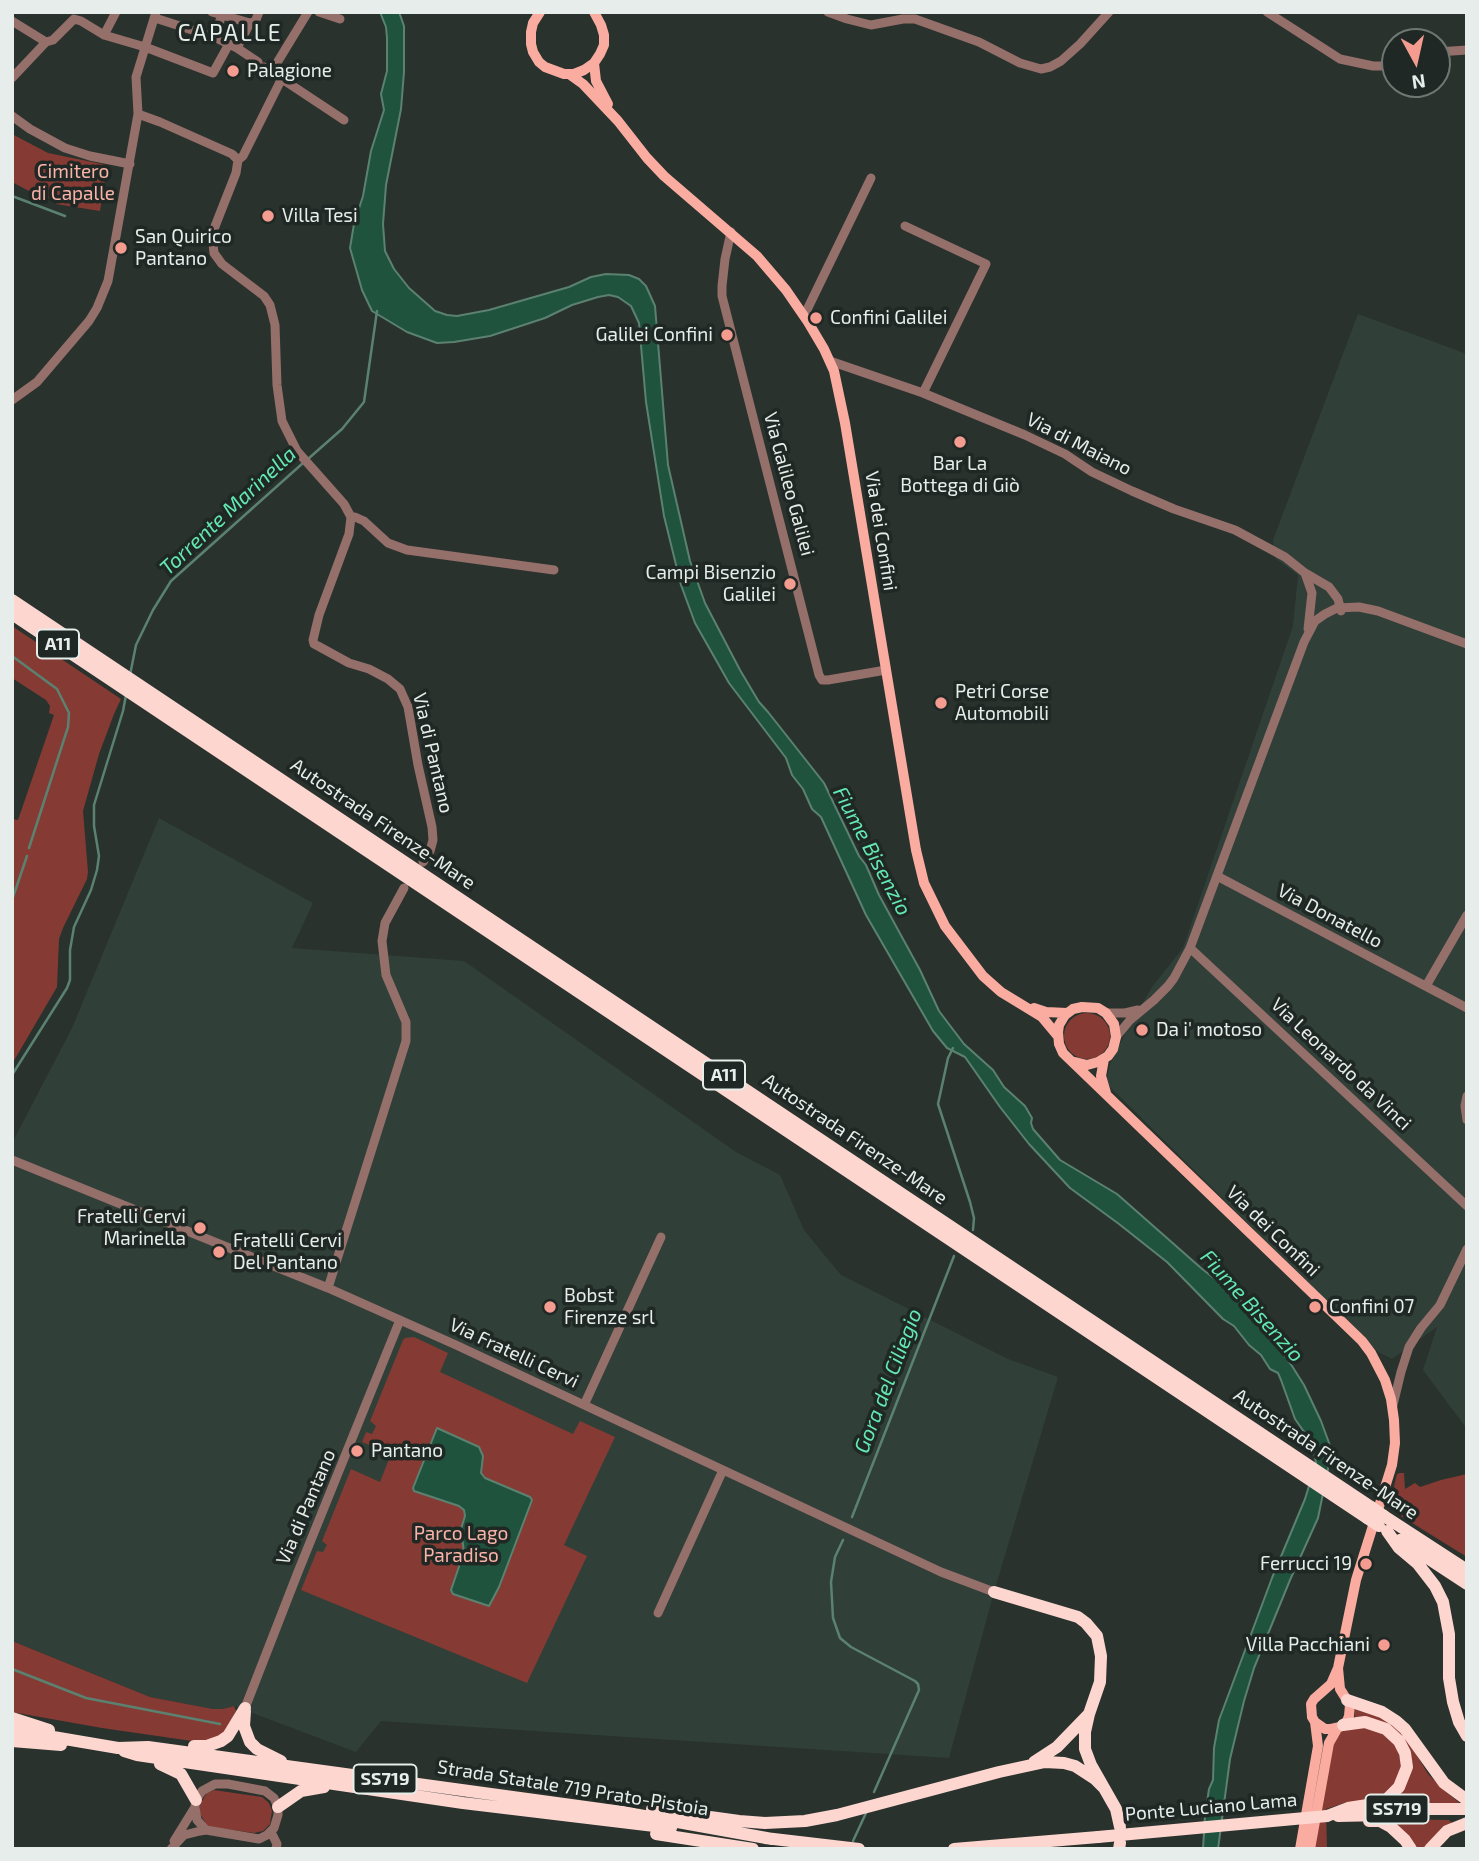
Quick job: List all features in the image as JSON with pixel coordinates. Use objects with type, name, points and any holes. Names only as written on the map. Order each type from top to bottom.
[{"type":"highway","name":"Autostrada Firenze-Mare","points":[[12,600],[1308,1472]]},
{"type":"highway","name":"Autostrada Firenze-Mare","points":[[12,614],[1308,1472],[1467,1584]]},
{"type":"highway","name":"Autostrada Firenze-Mare","points":[[1383,1524],[1467,1570]]},
{"type":"highway","points":[[1383,1524],[1399,1548],[1418,1564],[1435,1586],[1443,1602],[1448,1625],[1449,1678],[1453,1702],[1467,1736]]},
{"type":"highway","points":[[994,1592],[1078,1618],[1097,1636],[1101,1656],[1100,1682],[1085,1732],[1086,1749],[1091,1765],[1115,1809],[1120,1827]]},
{"type":"highway","points":[[1345,1697],[1382,1712],[1396,1721],[1405,1729],[1444,1783],[1467,1800]]},
{"type":"highway","points":[[148,1747],[215,1744],[233,1730],[245,1708]]},
{"type":"highway","points":[[245,1708],[244,1726],[250,1742],[257,1749],[295,1767]]},
{"type":"highway","points":[[1032,1763],[1057,1747],[1089,1714]]},
{"type":"highway","points":[[12,1718],[93,1744]]},
{"type":"highway","points":[[1327,1816],[1387,1799],[1399,1787],[1406,1767],[1405,1753],[1399,1741],[1386,1729],[1365,1722],[1340,1727]]},
{"type":"highway","name":"Strada Statale 719 Prato-Pistoia","points":[[12,1730],[118,1748],[148,1747],[295,1767],[624,1818],[859,1849]]},
{"type":"highway","points":[[12,1741],[50,1745],[93,1744]]},
{"type":"highway","name":"Strada Statale 719 Prato-Pistoia","points":[[118,1748],[137,1755],[463,1803],[624,1818]]},
{"type":"highway","points":[[137,1755],[181,1774],[196,1803]]},
{"type":"highway","points":[[624,1818],[648,1809],[765,1823],[805,1821],[853,1812],[1032,1763],[1054,1762],[1075,1766],[1104,1788]]},
{"type":"highway","points":[[278,1807],[301,1791],[341,1785]]},
{"type":"highway","name":"SS719","points":[[1327,1816],[1374,1809],[1467,1809]]},
{"type":"highway","name":"SS719","points":[[1327,1816],[1375,1815],[1467,1820]]},
{"type":"highway","points":[[1327,1816],[1349,1821],[1380,1821],[1400,1835],[1411,1849]]},
{"type":"highway","name":"Ponte Luciano Lama","points":[[954,1849],[1327,1816]]},
{"type":"highway","points":[[624,1818],[652,1834],[753,1849]]},
{"type":"highway","points":[[1430,1849],[1447,1831],[1467,1820]]},
{"type":"main road","name":"Via dei Confini","points":[[540,12],[531,18],[531,44],[537,59],[545,67],[569,74],[583,84],[664,176],[757,256],[786,290],[816,333],[830,361],[845,423],[916,850],[925,883],[951,936],[983,976],[1009,998],[1042,1017],[1058,1035],[1063,1053],[1362,1341],[1379,1366],[1393,1407],[1395,1443],[1392,1465],[1356,1580],[1338,1668]]},
{"type":"main road","points":[[569,74],[584,70],[594,63],[604,45],[601,25],[594,12]]},
{"type":"main road","points":[[601,25],[605,12]]},
{"type":"main road","name":"Via dei Confini","points":[[594,63],[597,84],[618,121]]},
{"type":"main road","name":"Via dei Confini","points":[[1009,998],[1046,1012],[1067,1013],[1085,1006],[1106,1013]]},
{"type":"main road","points":[[1058,1035],[1059,1025],[1067,1013]]},
{"type":"main road","points":[[1074,1062],[1087,1065],[1104,1059],[1113,1049],[1116,1037],[1114,1024],[1106,1013]]},
{"type":"main road","points":[[1104,1059],[1101,1076],[1107,1096]]},
{"type":"main road","points":[[1300,1849],[1317,1753],[1318,1739],[1311,1704],[1331,1684],[1338,1668]]},
{"type":"main road","points":[[1310,1849],[1329,1742],[1349,1716],[1350,1705],[1339,1684],[1338,1668]]},
{"type":"main road","points":[[1323,1692],[1331,1690],[1345,1697]]},
{"type":"main road","points":[[1315,1723],[1325,1729],[1340,1727]]},
{"type":"street","points":[[104,35],[116,12]]},
{"type":"street","points":[[212,12],[250,23],[255,22],[260,12]]},
{"type":"street","points":[[265,67],[308,12]]},
{"type":"street","points":[[320,12],[340,19]]},
{"type":"street","points":[[828,12],[871,25],[915,19],[979,42],[1020,63],[1041,69],[1061,61],[1109,12]]},
{"type":"street","points":[[1267,12],[1340,59],[1381,66]]},
{"type":"street","points":[[12,400],[37,382],[89,321],[108,281],[138,114],[136,77],[155,15],[233,46],[344,120]]},
{"type":"street","points":[[214,37],[222,15]]},
{"type":"street","points":[[12,78],[46,42],[53,40],[74,19],[104,35],[145,47],[214,74],[250,23]]},
{"type":"street","points":[[12,21],[46,42]]},
{"type":"street","points":[[282,78],[243,156],[238,160],[236,173],[212,234],[212,244],[214,253],[222,264],[264,296],[270,304],[275,325],[279,407],[282,421],[297,451],[344,504],[351,517],[364,521],[388,543],[407,550],[554,570]]},
{"type":"street","points":[[138,114],[232,153],[238,160]]},
{"type":"street","points":[[12,116],[65,148],[130,164]]},
{"type":"street","points":[[804,316],[871,178]]},
{"type":"street","points":[[905,226],[986,264],[923,393]]},
{"type":"street","name":"Via Galileo Galilei","points":[[731,232],[722,296],[820,675],[822,680],[828,680],[886,670]]},
{"type":"street","name":"Via di Maiano","points":[[830,361],[923,393],[1025,435],[1132,491],[1235,530],[1285,557],[1331,589],[1341,607]]},
{"type":"street","name":"Via di Pantano","points":[[351,517],[349,534],[319,615],[313,640],[318,646],[348,663],[369,669],[400,689],[408,707],[432,827],[433,841],[423,862]]},
{"type":"street","points":[[1305,573],[1312,593],[1325,614]]},
{"type":"street","points":[[1306,636],[1312,593]]},
{"type":"street","points":[[1306,636],[1327,619],[1339,614],[1341,607]]},
{"type":"street","points":[[1116,1037],[1130,1020],[1161,994],[1174,978],[1190,948],[1312,624],[1341,607],[1356,607],[1378,611],[1467,644]]},
{"type":"street","name":"Via Donatello","points":[[1217,876],[1467,1008]]},
{"type":"street","points":[[328,1288],[406,1041],[407,1022],[386,975],[382,941],[385,923],[404,888]]},
{"type":"street","points":[[1426,986],[1467,915]]},
{"type":"street","name":"Via Leonardo da Vinci","points":[[1190,948],[1467,1206]]},
{"type":"street","points":[[1106,1013],[1143,1009]]},
{"type":"street","points":[[1467,1096],[1467,1120]]},
{"type":"street","name":"Via Fratelli Cervi","points":[[12,1160],[328,1288],[941,1572],[994,1592]]},
{"type":"street","points":[[584,1405],[661,1237]]},
{"type":"street","points":[[1393,1407],[1409,1347],[1440,1305],[1467,1249]]},
{"type":"street","name":"Via di Pantano","points":[[245,1708],[400,1320]]},
{"type":"street","points":[[658,1613],[723,1470]]},
{"type":"street","points":[[229,1784],[265,1791],[274,1798],[278,1807],[276,1823],[271,1832],[259,1839],[206,1830],[184,1835],[170,1849],[202,1791],[207,1787],[229,1784]]},
{"type":"street","points":[[196,1803],[197,1820],[206,1830]]},
{"type":"street","points":[[271,1832],[277,1844],[276,1849]]},
{"type":"shaded area","points":[[380,12],[399,12],[404,26],[401,109],[386,185],[383,224],[385,251],[394,269],[409,288],[435,311],[457,316],[489,310],[606,274],[629,275],[646,286],[655,306],[668,465],[690,561],[705,603],[759,702],[824,783],[939,1011],[964,1044],[993,1070],[1004,1087],[1025,1106],[1032,1118],[1033,1129],[1060,1160],[1117,1194],[1255,1315],[1304,1385],[1321,1421],[1336,1462],[1329,1464],[1318,1518],[1254,1668],[1230,1759],[1218,1849],[1203,1849],[1219,1720],[1272,1578],[1305,1499],[1316,1463],[1307,1436],[1295,1419],[1278,1373],[1270,1369],[1234,1326],[1223,1319],[1167,1262],[1070,1188],[1029,1144],[965,1057],[947,1048],[933,1031],[866,915],[821,817],[812,809],[803,789],[792,775],[786,758],[729,683],[695,623],[681,585],[664,516],[646,402],[639,323],[631,306],[618,297],[598,297],[490,336],[437,343],[407,332],[372,311],[362,290],[350,248],[371,151],[384,110],[381,94],[387,71],[387,38]]},
{"type":"shaded area","points":[[1358,314],[1467,354],[1467,1429],[1423,1370],[1437,1327],[1392,1359],[1378,1352],[1106,1083],[1110,1064],[1127,1030],[1152,987],[1183,948],[1293,626],[1298,575],[1275,558],[1273,540]]},
{"type":"shaded area","points":[[159,818],[313,903],[292,948],[464,961],[736,1152],[780,1175],[804,1230],[841,1275],[1008,1359],[1058,1377],[994,1592],[949,1758],[381,1721],[356,1752],[234,1706],[213,1709],[150,1697],[12,1641],[12,1143],[72,1028]]},
{"type":"shaded area","points":[[437,1428],[479,1447],[483,1456],[481,1473],[485,1478],[532,1500],[499,1587],[489,1606],[453,1594],[451,1590],[464,1552],[461,1529],[464,1510],[414,1491],[413,1488]]},
{"type":"green space","name":"Cimitero di Capalle","points":[[12,134],[48,153],[107,165],[100,211],[56,204],[56,201],[12,182]]},
{"type":"green space","points":[[12,626],[121,699],[99,754],[83,811],[87,879],[59,939],[57,987],[12,1064],[12,819],[18,820],[54,715],[49,713],[50,706],[46,700],[12,678]]},
{"type":"green space","points":[[1087,1013],[1103,1020],[1110,1036],[1103,1052],[1087,1059],[1071,1052],[1064,1036],[1071,1020]]},
{"type":"green space","name":"Parco Lago Paradiso","points":[[414,1337],[448,1353],[440,1372],[573,1434],[580,1421],[615,1437],[564,1545],[587,1556],[527,1683],[301,1590],[317,1551],[323,1552],[327,1545],[322,1541],[351,1469],[380,1482],[391,1454],[362,1442],[366,1432],[372,1434],[376,1426],[370,1421],[403,1340]]},
{"type":"green space","points":[[1404,1473],[1405,1489],[1415,1483],[1420,1487],[1467,1474],[1467,1557],[1388,1508],[1395,1490],[1397,1474]]},
{"type":"green space","points":[[12,1641],[150,1697],[213,1709],[234,1706],[236,1711],[225,1734],[206,1743],[12,1712]]},
{"type":"green space","points":[[1355,1705],[1390,1720],[1407,1739],[1428,1774],[1462,1805],[1392,1804],[1402,1791],[1400,1736],[1355,1720]]},
{"type":"green space","points":[[1373,1727],[1396,1744],[1402,1766],[1395,1787],[1373,1801],[1344,1803],[1326,1809],[1327,1849],[1312,1849],[1333,1738],[1344,1730]]},
{"type":"green space","points":[[214,1790],[262,1797],[269,1803],[272,1811],[270,1824],[263,1831],[254,1833],[207,1825],[200,1814],[200,1805],[206,1794]]},
{"type":"green space","points":[[1449,1820],[1452,1823],[1425,1849],[1415,1849],[1393,1821]]},
{"type":"waterway","points":[[12,196],[65,216]]},
{"type":"waterway","name":"Torrente Marinella","points":[[308,459],[342,429],[364,402],[377,311]]},
{"type":"waterway","name":"Torrente Marinella","points":[[130,675],[136,645],[171,581],[303,463]]},
{"type":"waterway","points":[[12,656],[57,689],[69,713],[68,727],[29,848]]},
{"type":"waterway","name":"Torrente Marinella","points":[[12,1075],[70,980],[70,950],[74,927],[91,890],[99,856],[94,805],[126,695]]},
{"type":"waterway","points":[[12,900],[27,856]]},
{"type":"waterway","name":"Gora del Ciliegio","points":[[953,1048],[948,1058],[938,1104],[970,1202],[974,1218],[973,1230]]},
{"type":"waterway","name":"Gora del Ciliegio","points":[[852,1517],[954,1256]]},
{"type":"waterway","name":"Gora del Ciliegio","points":[[843,1540],[835,1557],[831,1582],[833,1618],[840,1638],[851,1647],[915,1681],[919,1690],[874,1792]]},
{"type":"waterway","points":[[12,1669],[86,1698],[220,1724]]},
{"type":"waterway","name":"Gora del Ciliegio","points":[[853,1841],[866,1813]]},
{"type":"place","name":"Palagione","points":[[233,71]]},
{"type":"place","name":"Villa Tesi","points":[[268,216]]},
{"type":"place","name":"San Quirico Pantano","points":[[121,248]]},
{"type":"place","name":"Confini Galilei","points":[[816,318]]},
{"type":"place","name":"Galilei Confini","points":[[727,335]]},
{"type":"place","name":"Bar La Bottega di Giò","points":[[960,442]]},
{"type":"place","name":"Campi Bisenzio Galilei","points":[[790,584]]},
{"type":"place","name":"Petri Corse Automobili","points":[[941,703]]},
{"type":"place","name":"Da i' motoso","points":[[1142,1030]]},
{"type":"place","name":"Fratelli Cervi Marinella","points":[[200,1228]]},
{"type":"place","name":"Fratelli Cervi Del Pantano","points":[[219,1252]]},
{"type":"place","name":"Bobst Firenze srl","points":[[550,1307]]},
{"type":"place","name":"Confini 07","points":[[1315,1307]]},
{"type":"place","name":"Pantano","points":[[357,1451]]},
{"type":"place","name":"Ferrucci 19","points":[[1366,1564]]},
{"type":"place","name":"Villa Pacchiani","points":[[1384,1645]]},
{"type":"district","name":"CAPALLE","points":[[230,33]]},
{"type":"water label","name":"Fiume Bisenzio","points":[[872,851]]},
{"type":"water label","name":"Fiume Bisenzio","points":[[1252,1306]]}]
